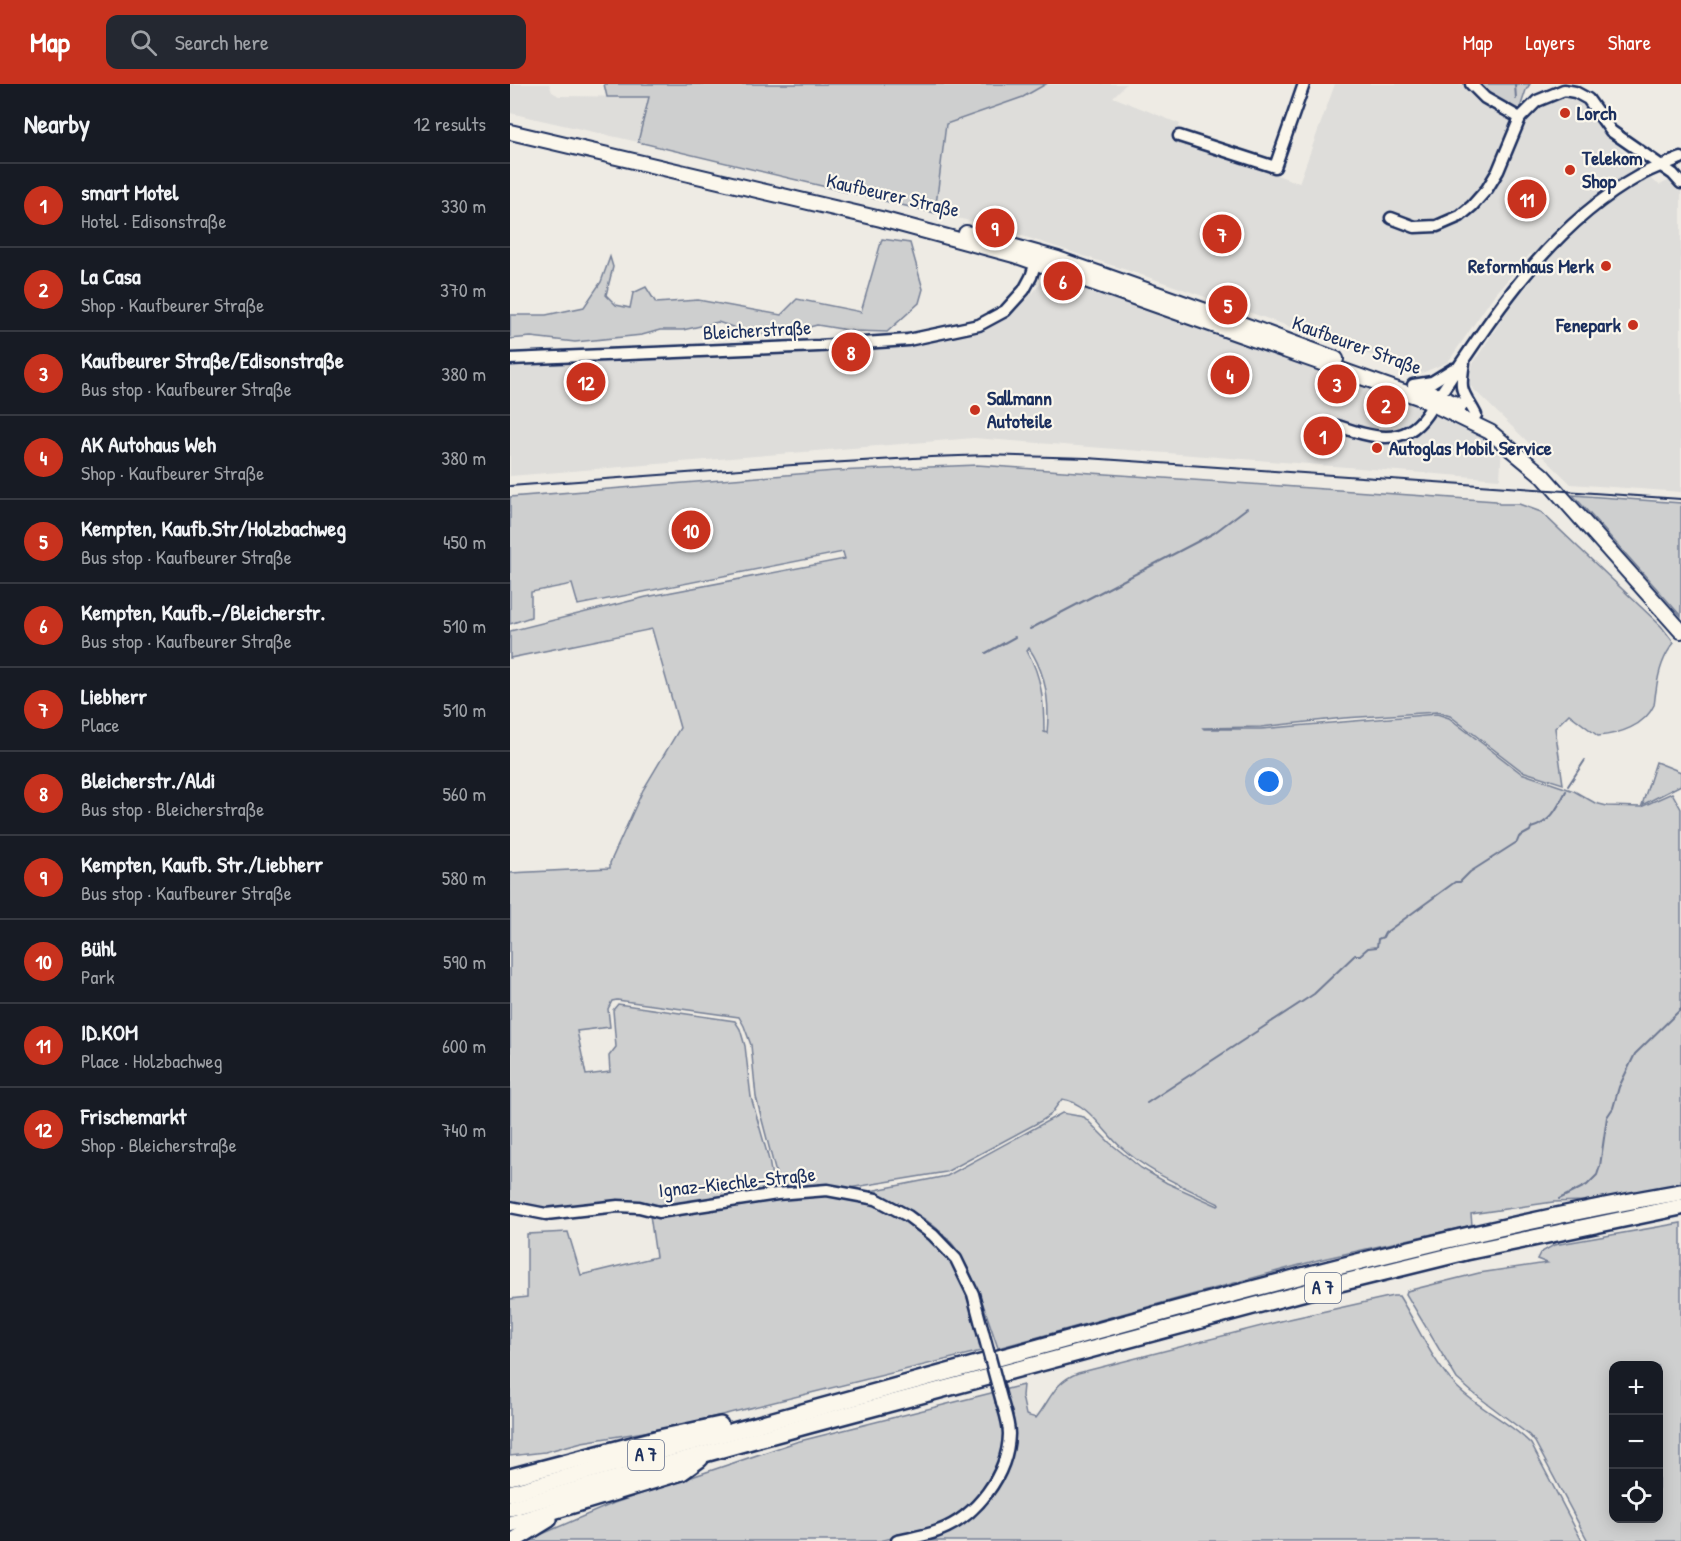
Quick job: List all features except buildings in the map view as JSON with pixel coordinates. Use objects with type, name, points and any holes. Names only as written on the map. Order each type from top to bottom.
[{"type":"highway","name":"A 7","points":[[510,1493],[1324,1270],[1586,1209],[1681,1192]]},
{"type":"highway","name":"A 7","points":[[510,1508],[1328,1286],[1466,1251],[1681,1207]]},
{"type":"highway","points":[[510,1477],[659,1438],[759,1416],[782,1417]]},
{"type":"highway","name":"A 7","points":[[510,1524],[682,1473],[707,1453]]},
{"type":"highway","points":[[510,1466],[548,1467]]},
{"type":"highway","name":"A 7","points":[[513,1541],[563,1510]]},
{"type":"main road","name":"Kaufbeurer Straße","points":[[510,124],[988,238],[1476,415],[1527,454],[1681,631]]},
{"type":"main road","name":"Kaufbeurer Straße","points":[[510,132],[1038,257],[1413,386],[1490,432],[1544,476]]},
{"type":"street","points":[[1179,136],[1275,167],[1304,84]]},
{"type":"street","points":[[1471,84],[1485,98],[1520,118]]},
{"type":"street","points":[[1391,218],[1414,227],[1437,226],[1460,216],[1472,206],[1492,180],[1506,154],[1520,118],[1537,101],[1564,90],[1575,92],[1588,99],[1611,131],[1673,174],[1681,183]]},
{"type":"street","points":[[1338,426],[1369,435],[1395,437],[1414,429],[1502,304],[1569,227],[1584,213],[1639,176],[1681,158]]},
{"type":"street","name":"Bleicherstraße","points":[[510,359],[908,340],[979,324],[1005,311],[1024,290],[1038,257]]},
{"type":"street","points":[[1413,386],[1437,379],[1464,359]]},
{"type":"street","points":[[1464,359],[1461,392],[1476,415]]},
{"type":"street","name":"Ignaz-Kiechle-Straße","points":[[510,1207],[546,1214],[618,1206],[639,1207],[659,1212],[777,1194],[827,1190],[876,1199],[908,1216],[933,1235],[956,1259],[973,1294],[1009,1436],[1001,1470],[990,1489],[972,1511],[938,1531],[897,1541]]},
{"type":"shaded area","points":[[510,84],[549,84],[552,92],[559,96],[649,97],[638,142],[510,113]]},
{"type":"shaded area","points":[[604,84],[1046,84],[1023,97],[946,124],[935,213],[638,142],[649,97],[607,97]]},
{"type":"shaded area","points":[[1046,84],[1126,84],[1113,97],[1180,124],[1175,138],[1299,183],[1335,84],[1465,84],[1472,95],[1524,124],[1542,107],[1550,103],[1566,98],[1582,104],[1600,128],[1653,181],[1660,185],[1681,174],[1681,492],[1571,484],[1463,379],[1509,308],[1544,265],[1530,254],[1492,298],[1448,362],[1422,373],[1154,279],[992,226],[935,213],[946,124],[1023,97]]},
{"type":"shaded area","points":[[1474,84],[1530,84],[1518,114],[1508,110]]},
{"type":"shaded area","points":[[882,239],[910,243],[923,289],[919,303],[887,332],[854,331],[817,325],[776,336],[750,333],[718,322],[683,330],[660,330],[642,335],[575,342],[531,337],[510,339],[510,315],[546,315],[584,307],[601,282],[610,257],[613,267],[606,295],[616,305],[630,308],[633,293],[646,287],[656,303],[698,300],[781,315],[797,299],[861,312]]},
{"type":"shaded area","points":[[1049,272],[1274,356],[1461,420],[1502,444],[1500,479],[974,438],[510,476],[510,366],[887,348],[975,331],[1002,318],[1032,294]]},
{"type":"shaded area","points":[[977,465],[1496,501],[1499,504],[1519,504],[1541,512],[1661,626],[1674,643],[1661,666],[1654,705],[1638,724],[1623,731],[1598,736],[1569,714],[1555,728],[1563,784],[1522,771],[1450,716],[1437,712],[1344,718],[1261,727],[1203,728],[1261,729],[1437,714],[1449,718],[1521,773],[1574,791],[1595,803],[1607,806],[1641,807],[1672,793],[1681,809],[1681,1184],[1584,1201],[1553,1202],[1471,1214],[1472,1225],[1318,1260],[998,1348],[973,1280],[954,1246],[933,1225],[920,1216],[892,1201],[865,1192],[947,1176],[1062,1113],[1084,1117],[1110,1143],[1141,1168],[1167,1183],[1218,1206],[1219,1204],[1169,1179],[1133,1157],[1088,1112],[1062,1099],[1050,1115],[1041,1121],[946,1172],[849,1188],[827,1186],[780,1189],[756,1097],[751,1045],[739,1017],[617,1000],[612,1001],[608,1009],[610,1027],[577,1031],[586,1075],[610,1072],[609,1056],[616,1047],[613,1010],[618,1004],[735,1021],[745,1046],[751,1097],[769,1160],[771,1185],[768,1190],[657,1208],[546,1210],[510,1202],[510,873],[610,868],[610,863],[643,790],[680,728],[652,629],[510,658],[510,631],[646,597],[845,559],[843,552],[578,605],[572,584],[531,592],[531,617],[510,624],[510,497],[835,471]],"holes":[[[1029,648],[1046,689],[1047,733],[1044,732],[1041,690],[1027,651]]]},
{"type":"shaded area","points":[[1573,495],[1681,503],[1681,616]]},
{"type":"shaded area","points":[[1656,762],[1681,772],[1681,785],[1642,805]]},
{"type":"shaded area","points":[[827,1194],[857,1200],[887,1211],[926,1235],[937,1246],[958,1274],[970,1306],[981,1351],[669,1428],[582,1442],[545,1452],[510,1456],[510,1299],[527,1297],[527,1234],[568,1232],[581,1275],[656,1257],[650,1215],[777,1198]]},
{"type":"shaded area","points":[[1681,1223],[1681,1541],[1588,1541],[1535,1442],[1457,1379],[1406,1294],[1407,1291],[1479,1273],[1547,1263],[1537,1259],[1540,1253],[1554,1245]]},
{"type":"shaded area","points":[[1399,1296],[1440,1366],[1457,1387],[1531,1444],[1582,1541],[914,1541],[937,1527],[880,1541],[526,1541],[614,1503],[796,1442],[1023,1385],[1022,1396],[1026,1415],[1036,1418],[1058,1386],[1078,1373],[1285,1320]]},
{"type":"waterway","points":[[1515,84],[1516,99]]},
{"type":"waterway","points":[[1030,629],[1214,533],[1247,508]]},
{"type":"waterway","points":[[986,653],[1015,637]]},
{"type":"waterway","points":[[1568,786],[1585,760]]},
{"type":"waterway","points":[[1147,1103],[1314,994],[1355,955],[1360,955],[1368,948],[1377,947],[1378,939],[1385,933],[1455,882],[1460,882],[1470,872],[1517,842],[1519,837],[1531,828],[1544,822],[1556,809],[1566,791]]},
{"type":"waterway","points":[[1559,1199],[1587,1185],[1597,1175],[1607,1117],[1613,1108],[1619,1087],[1635,1054],[1681,1009]]},
{"type":"railway","points":[[510,486],[793,465],[987,455],[1087,458],[1681,499]]},
{"type":"place","name":"Lorch","points":[[1565,113]]},
{"type":"place","name":"Telekom Shop","points":[[1570,170]]},
{"type":"place","name":"ID.KOM","points":[[1527,199]]},
{"type":"place","name":"Kempten, Kaufb. Str./Liebherr","points":[[995,228]]},
{"type":"place","name":"Liebherr","points":[[1222,234]]},
{"type":"place","name":"Reformhaus Merk","points":[[1606,266]]},
{"type":"place","name":"Kempten, Kaufb.-/Bleicherstr.","points":[[1063,281]]},
{"type":"place","name":"Kempten, Kaufb.Str/Holzbachweg","points":[[1228,305]]},
{"type":"place","name":"Fenepark","points":[[1633,325]]},
{"type":"place","name":"Bleicherstr./Aldi","points":[[851,352]]},
{"type":"place","name":"AK Autohaus Weh","points":[[1230,375]]},
{"type":"place","name":"Frischemarkt","points":[[586,382]]},
{"type":"place","name":"Kaufbeurer Straße/Edisonstraße","points":[[1337,384]]},
{"type":"place","name":"La Casa","points":[[1386,405]]},
{"type":"place","name":"Sallmann Autoteile","points":[[975,410]]},
{"type":"place","name":"smart Motel","points":[[1323,436]]},
{"type":"place","name":"Autoglas Mobil Service","points":[[1377,448]]},
{"type":"place","name":"Bühl","points":[[691,530]]}]
